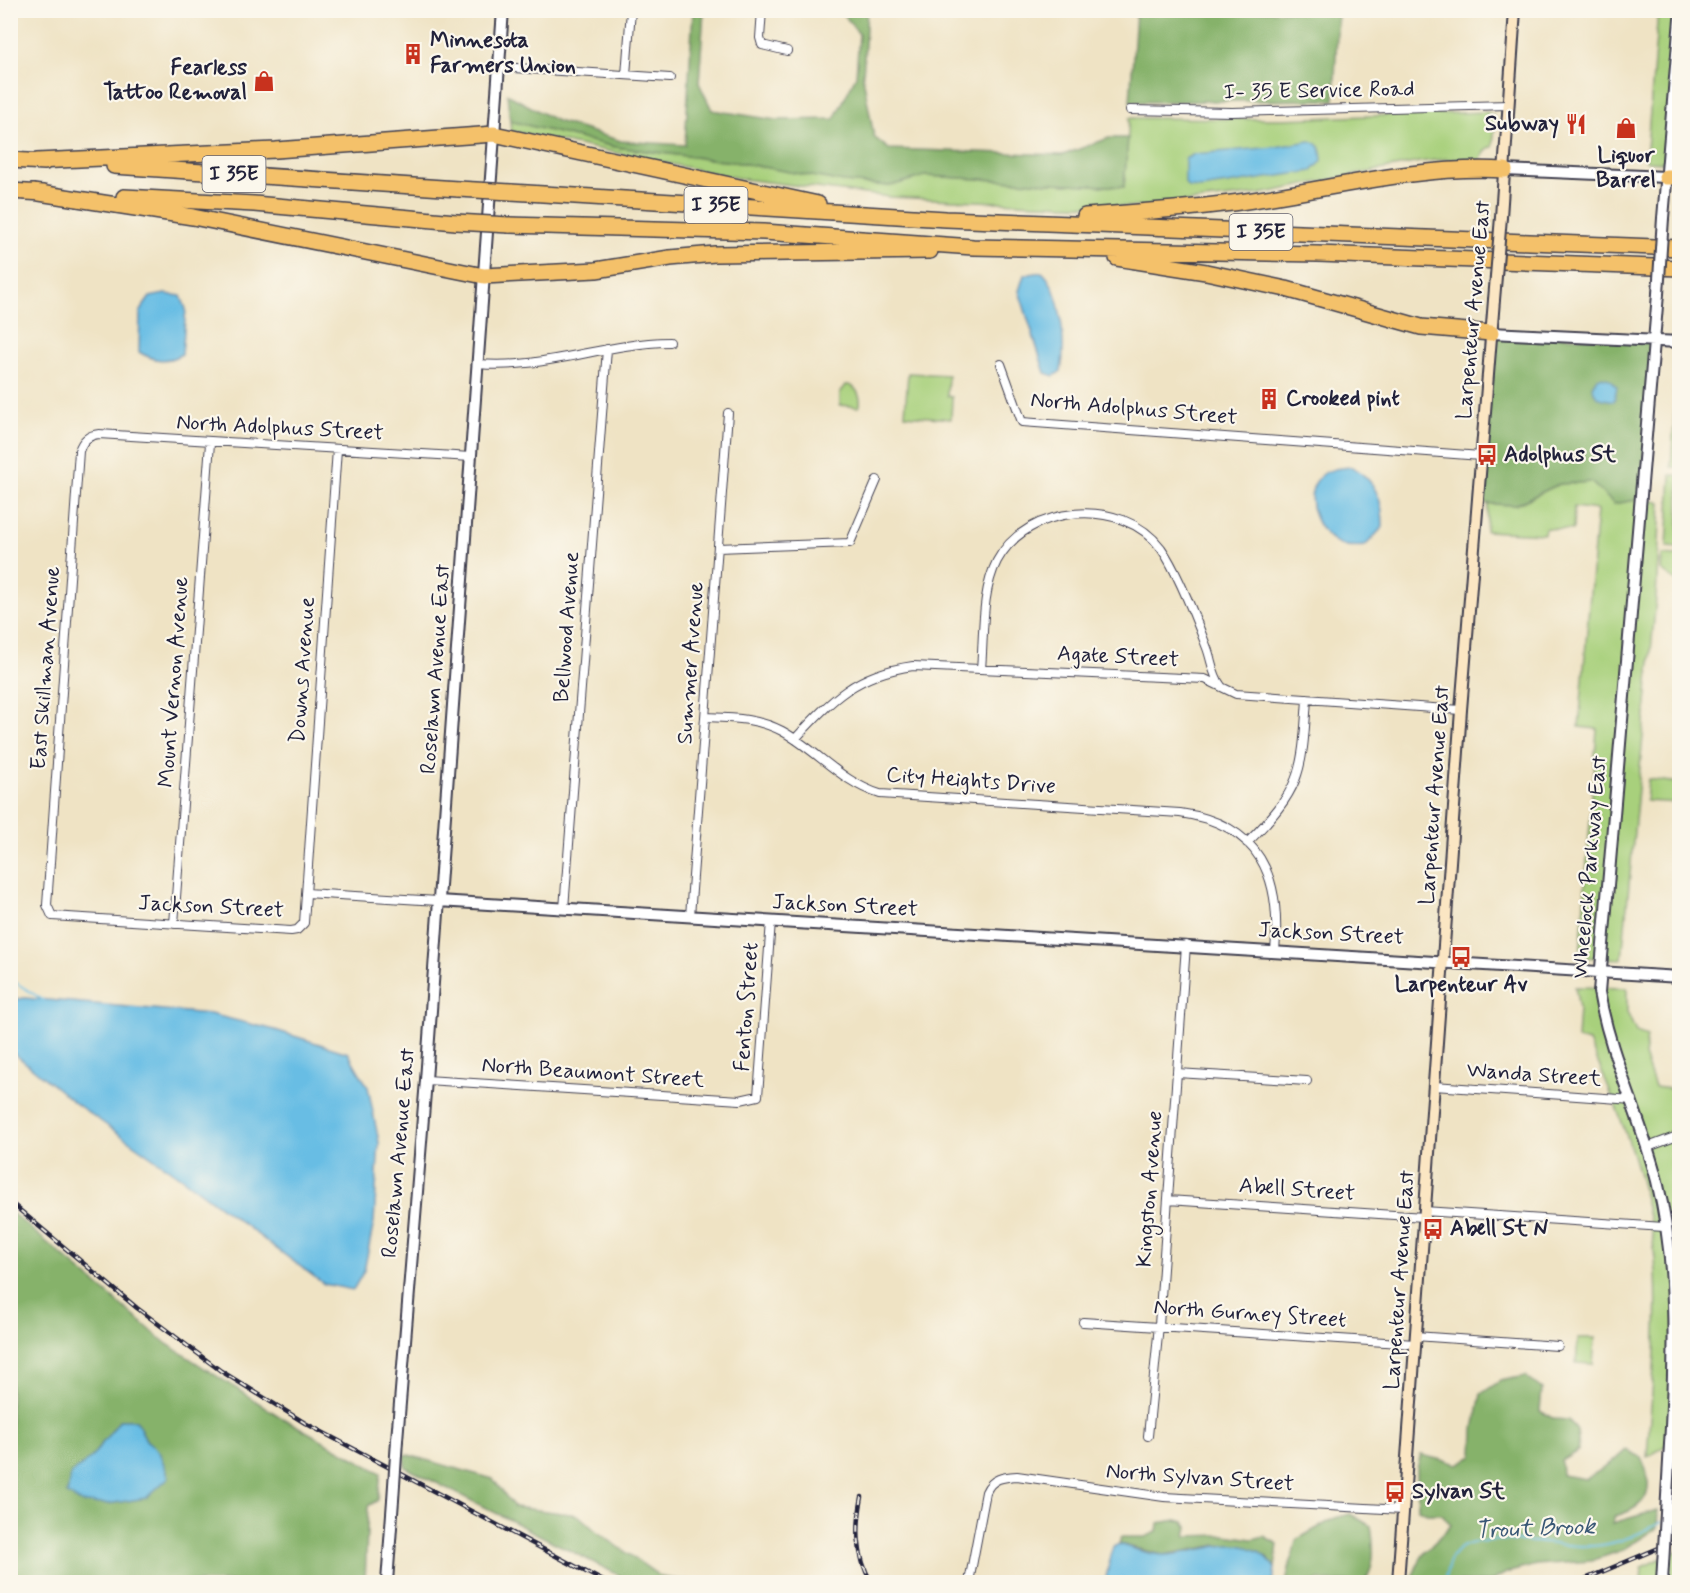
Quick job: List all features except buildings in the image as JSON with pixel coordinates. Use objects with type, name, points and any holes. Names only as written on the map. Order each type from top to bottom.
[{"type":"highway","points":[[37,161],[276,150],[494,134],[867,214]]},
{"type":"highway","name":"I 35E","points":[[10,160],[867,214],[1680,248]]},
{"type":"highway","points":[[1023,222],[1246,201],[1421,171],[1464,168],[1505,170]]},
{"type":"highway","name":"I 35E","points":[[10,191],[265,204],[456,222],[764,232],[973,247],[1318,254],[1680,268]]},
{"type":"highway","points":[[33,192],[193,217],[484,276],[596,270],[670,258],[715,254],[905,253],[973,247]]},
{"type":"highway","points":[[1055,249],[1217,274],[1286,290],[1421,327],[1491,333]]},
{"type":"main road","name":"Larpenteur Avenue East","points":[[1398,1582],[1461,710],[1505,170],[1515,10]]},
{"type":"street","name":"Roselawn Avenue East","points":[[387,1582],[404,1329],[426,1080],[503,10]]},
{"type":"street","points":[[626,75],[631,10]]},
{"type":"street","points":[[762,10],[760,38],[762,45],[787,51]]},
{"type":"street","name":"Wheelock Parkway East","points":[[1662,1582],[1675,1326],[1658,1184],[1633,1100],[1611,1045],[1599,992],[1664,217],[1673,177],[1680,19]]},
{"type":"street","points":[[499,67],[670,78]]},
{"type":"street","name":"I- 35 E Service Road","points":[[1130,110],[1232,112],[1509,105]]},
{"type":"street","points":[[1505,170],[1673,177]]},
{"type":"street","points":[[1491,333],[1680,342]]},
{"type":"street","points":[[477,364],[515,366],[607,349],[669,342]]},
{"type":"street","name":"Bellwood Avenue","points":[[564,909],[607,349]]},
{"type":"street","name":"North Adolphus Street","points":[[1001,364],[1022,422],[1481,456]]},
{"type":"street","name":"Summer Avenue","points":[[690,916],[728,413]]},
{"type":"street","name":"North Adolphus Street","points":[[89,437],[99,434],[210,443],[471,457]]},
{"type":"street","name":"East Skillman Avenue","points":[[47,905],[79,451],[82,442],[89,437]]},
{"type":"street","name":"Mount Vernon Avenue","points":[[174,924],[210,443]]},
{"type":"street","name":"Downs Avenue","points":[[306,893],[337,449]]},
{"type":"street","points":[[718,548],[850,543],[877,480]]},
{"type":"street","points":[[981,669],[988,588],[1003,551],[1020,533],[1041,521],[1068,514],[1090,515],[1125,521],[1139,528],[1159,546],[1172,567],[1208,649],[1214,674],[1222,687]]},
{"type":"street","name":"Agate Street","points":[[795,739],[839,694],[879,673],[913,666],[1205,680],[1236,694],[1461,710]]},
{"type":"street","points":[[1275,951],[1278,924],[1276,895],[1266,868],[1247,843],[1281,807],[1296,780],[1303,752],[1307,699]]},
{"type":"street","name":"City Heights Drive","points":[[705,717],[754,721],[769,725],[795,739],[851,783],[880,794],[1188,814],[1224,825],[1247,843]]},
{"type":"street","name":"Jackson Street","points":[[47,905],[48,912],[55,917],[295,931],[304,920],[306,893],[1443,960],[1680,977]]},
{"type":"street","name":"Fenton Street","points":[[758,1096],[771,921]]},
{"type":"street","name":"Kingston Avenue","points":[[1148,1436],[1159,1326],[1186,945]]},
{"type":"street","points":[[1177,1073],[1307,1081]]},
{"type":"street","name":"North Beaumont Street","points":[[426,1080],[740,1100],[758,1096]]},
{"type":"street","name":"Wanda Street","points":[[1434,1086],[1633,1100]]},
{"type":"street","points":[[1648,1147],[1680,1135]]},
{"type":"street","name":"Abell Street","points":[[1168,1200],[1664,1227]]},
{"type":"street","name":"North Gurney Street","points":[[1083,1322],[1558,1346]]},
{"type":"street","name":"North Sylvan Street","points":[[969,1582],[986,1492],[996,1480],[1017,1476],[1164,1497],[1403,1510]]},
{"type":"green space","points":[[693,11],[704,11],[699,83],[712,110],[776,120],[834,119],[856,76],[859,34],[841,11],[867,11],[863,77],[874,137],[889,149],[1063,155],[1109,138],[1128,138],[1124,187],[925,176],[890,186],[844,182],[741,163],[615,147],[510,121],[507,94],[557,121],[621,141],[685,145]]},
{"type":"green space","points":[[1136,11],[1338,11],[1334,100],[1130,102]]},
{"type":"green space","points":[[1658,11],[1679,11],[1679,163],[1646,161]]},
{"type":"green space","points":[[1486,112],[1493,115],[1495,123],[1493,147],[1488,148],[1480,160],[1446,159],[1419,162],[1260,194],[1140,207],[890,197],[743,179],[511,131],[510,121],[615,147],[741,163],[844,182],[890,186],[925,176],[1124,187],[1129,118],[1281,119]]},
{"type":"green space","points":[[1491,333],[1654,341],[1641,499],[1614,504],[1591,482],[1559,484],[1515,505],[1477,503]]},
{"type":"green space","points":[[908,373],[948,375],[947,396],[952,397],[951,419],[905,415]]},
{"type":"green space","points":[[846,385],[853,387],[858,393],[859,407],[840,405],[840,393]]},
{"type":"green space","points":[[1676,394],[1679,394],[1679,467],[1671,467]]},
{"type":"green space","points":[[1671,475],[1679,475],[1679,548],[1667,547]]},
{"type":"green space","points":[[1591,482],[1614,504],[1641,499],[1661,502],[1656,598],[1622,959],[1580,957],[1597,729],[1579,727],[1597,510],[1574,507],[1573,530],[1545,528],[1544,534],[1486,531],[1488,504],[1516,505],[1559,484]]},
{"type":"green space","points":[[1662,555],[1679,556],[1679,583],[1661,570]]},
{"type":"green space","points":[[1648,779],[1679,783],[1679,803],[1646,801]]},
{"type":"green space","points":[[1575,987],[1627,988],[1627,1012],[1636,1032],[1647,1036],[1644,1056],[1655,1087],[1679,1090],[1679,1439],[1647,1457],[1656,1320],[1656,1274],[1653,1244],[1641,1184],[1623,1126],[1589,1042],[1577,1039],[1579,1008]]},
{"type":"green space","points":[[10,1211],[167,1344],[279,1416],[381,1473],[378,1500],[368,1506],[365,1582],[11,1582]],"holes":[[[120,1420],[136,1420],[146,1440],[159,1452],[71,1475],[91,1458]]]},
{"type":"green space","points":[[1578,1338],[1595,1338],[1593,1364],[1576,1363]]},
{"type":"green space","points":[[1525,1376],[1542,1389],[1540,1411],[1554,1419],[1569,1420],[1577,1431],[1579,1450],[1561,1461],[1562,1475],[1586,1479],[1609,1465],[1626,1450],[1641,1457],[1648,1478],[1646,1494],[1636,1507],[1615,1516],[1612,1523],[1658,1510],[1657,1528],[1623,1550],[1591,1561],[1536,1565],[1506,1573],[1490,1582],[1411,1582],[1423,1555],[1451,1525],[1442,1514],[1429,1514],[1418,1509],[1417,1468],[1421,1455],[1458,1464],[1473,1456],[1474,1429],[1481,1394],[1500,1381]]},
{"type":"green space","points":[[405,1454],[493,1479],[514,1507],[578,1515],[596,1531],[661,1577],[694,1582],[632,1582],[405,1467]]},
{"type":"green space","points":[[1350,1514],[1371,1526],[1372,1563],[1364,1582],[1321,1580],[1286,1582],[1296,1540],[1335,1518]]},
{"type":"green space","points":[[1177,1520],[1184,1522],[1188,1527],[1186,1536],[1225,1535],[1253,1539],[1264,1536],[1278,1544],[1275,1568],[1267,1557],[1218,1545],[1163,1555],[1119,1544],[1121,1537],[1145,1537],[1157,1532],[1158,1523]]},
{"type":"green space","points":[[1679,1550],[1679,1582],[1641,1582],[1642,1567]]},
{"type":"water","points":[[1310,141],[1319,146],[1322,161],[1312,171],[1201,188],[1188,187],[1185,183],[1185,159],[1194,154],[1276,147]]},
{"type":"water","points":[[1042,272],[1054,291],[1061,318],[1063,347],[1061,371],[1054,376],[1045,373],[1019,291],[1024,275]]},
{"type":"water","points":[[165,294],[181,296],[186,309],[182,354],[171,359],[160,360],[139,352],[140,311],[150,297]]},
{"type":"water","points":[[1597,378],[1609,379],[1617,387],[1614,401],[1603,399],[1595,394],[1592,386]]},
{"type":"water","points":[[1352,467],[1367,478],[1382,508],[1383,527],[1365,546],[1345,546],[1333,541],[1319,525],[1312,504],[1315,484],[1324,473]]},
{"type":"water","points":[[25,998],[210,1014],[275,1030],[348,1053],[368,1087],[379,1142],[374,1222],[364,1271],[353,1290],[324,1284],[183,1179],[75,1103],[11,1051],[11,1000]]},
{"type":"water","points":[[120,1420],[136,1420],[146,1440],[159,1452],[169,1477],[146,1498],[108,1504],[82,1503],[67,1494],[71,1474],[91,1458]]},
{"type":"water","points":[[1119,1544],[1148,1553],[1165,1555],[1223,1545],[1251,1548],[1263,1555],[1275,1568],[1273,1582],[1105,1582],[1113,1547]]},
{"type":"waterway","points":[[10,979],[43,1000]]},
{"type":"waterway","name":"Trout Brook","points":[[1670,1519],[1680,1513]]},
{"type":"waterway","name":"Trout Brook","points":[[1444,1582],[1453,1556],[1459,1549],[1471,1543],[1504,1540],[1592,1546],[1628,1538],[1662,1522]]},
{"type":"railway","points":[[10,1202],[137,1308],[221,1371],[305,1423],[605,1582]]},
{"type":"railway","points":[[862,1497],[859,1519],[860,1551],[871,1582]]},
{"type":"railway","points":[[1578,1582],[1680,1539]]},
{"type":"place","name":"Minnesota Farmers Union","points":[[413,54]]},
{"type":"place","name":"Fearless Tattoo Removal","points":[[264,81]]},
{"type":"place","name":"Subway","points":[[1576,124]]},
{"type":"place","name":"Liquor Barrel","points":[[1626,128]]},
{"type":"place","name":"Crooked pint","points":[[1269,399]]},
{"type":"place","name":"Adolphus St","points":[[1487,455]]},
{"type":"place","name":"Larpenteur Av","points":[[1461,957]]},
{"type":"place","name":"Abell St N","points":[[1433,1229]]},
{"type":"place","name":"Sylvan St","points":[[1395,1492]]}]
